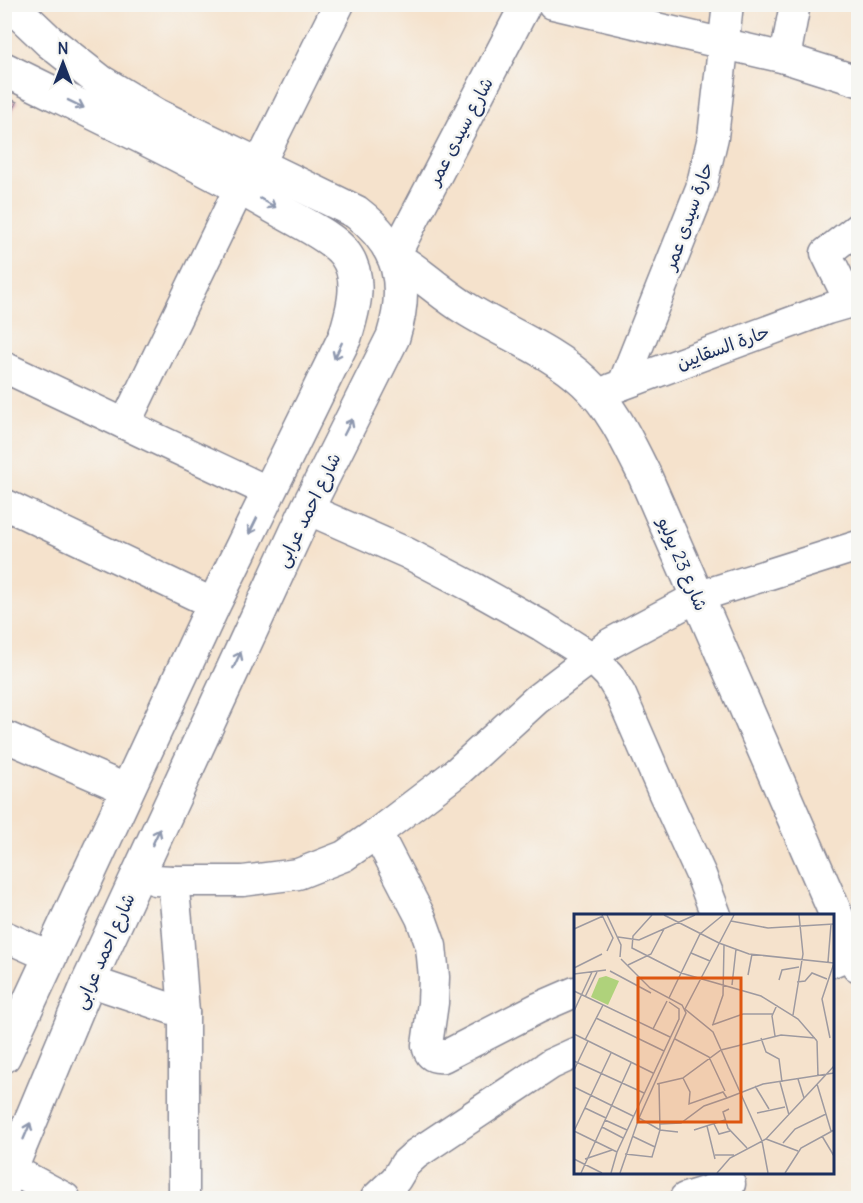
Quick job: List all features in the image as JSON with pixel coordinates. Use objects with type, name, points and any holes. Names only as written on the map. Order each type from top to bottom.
[{"type":"main road","name":"شارع احمد عرابى","points":[[4,1056],[214,604],[345,337],[351,316],[355,283],[350,262],[337,245],[249,176],[101,82],[50,42],[10,4]]},
{"type":"main road","name":"شارع احمد عرابى","points":[[4,69],[249,176],[356,212],[368,221],[387,243],[394,257],[401,293],[393,337],[306,509],[89,981],[8,1177]]},
{"type":"main road","name":"شارع 23 يوليو","points":[[394,257],[420,274],[443,294],[564,365],[585,382],[610,389],[618,424],[631,448],[697,597],[832,914]]},
{"type":"main road","name":"شارع 23 يوليو","points":[[833,917],[850,957]]},
{"type":"street","points":[[125,424],[249,176],[339,4]]},
{"type":"street","name":"شارع سيدى عمر","points":[[394,257],[526,4]]},
{"type":"street","points":[[553,4],[785,58],[858,81]]},
{"type":"street","name":"حارة سيدى عمر","points":[[610,389],[701,188],[713,137],[728,4]]},
{"type":"street","points":[[785,58],[795,4]]},
{"type":"street","name":"حارة السقايين","points":[[610,389],[854,301],[826,253],[858,228]]},
{"type":"street","points":[[4,367],[269,492]]},
{"type":"street","points":[[4,504],[214,604]]},
{"type":"street","points":[[306,509],[407,553],[542,626],[591,657],[609,675],[621,695],[701,875],[716,914]]},
{"type":"street","points":[[137,878],[173,881],[243,881],[298,874],[344,856],[458,772],[537,699],[611,643],[697,597],[858,546]]},
{"type":"street","points":[[4,736],[128,790]]},
{"type":"street","points":[[377,833],[422,918],[431,946],[434,1003],[427,1045],[431,1056],[443,1057],[538,1008],[574,992]]},
{"type":"street","points":[[173,881],[184,1013],[184,1198]]},
{"type":"street","points":[[4,936],[51,957]]},
{"type":"street","points":[[89,981],[184,1013]]},
{"type":"street","points":[[376,1198],[396,1179],[405,1164],[416,1154],[550,1064],[574,1053]]},
{"type":"street","points":[[8,1177],[64,1198]]},
{"type":"street","points":[[686,1198],[731,1185]]},
{"type":"building","points":[[4,96],[17,102],[4,129]]}]
